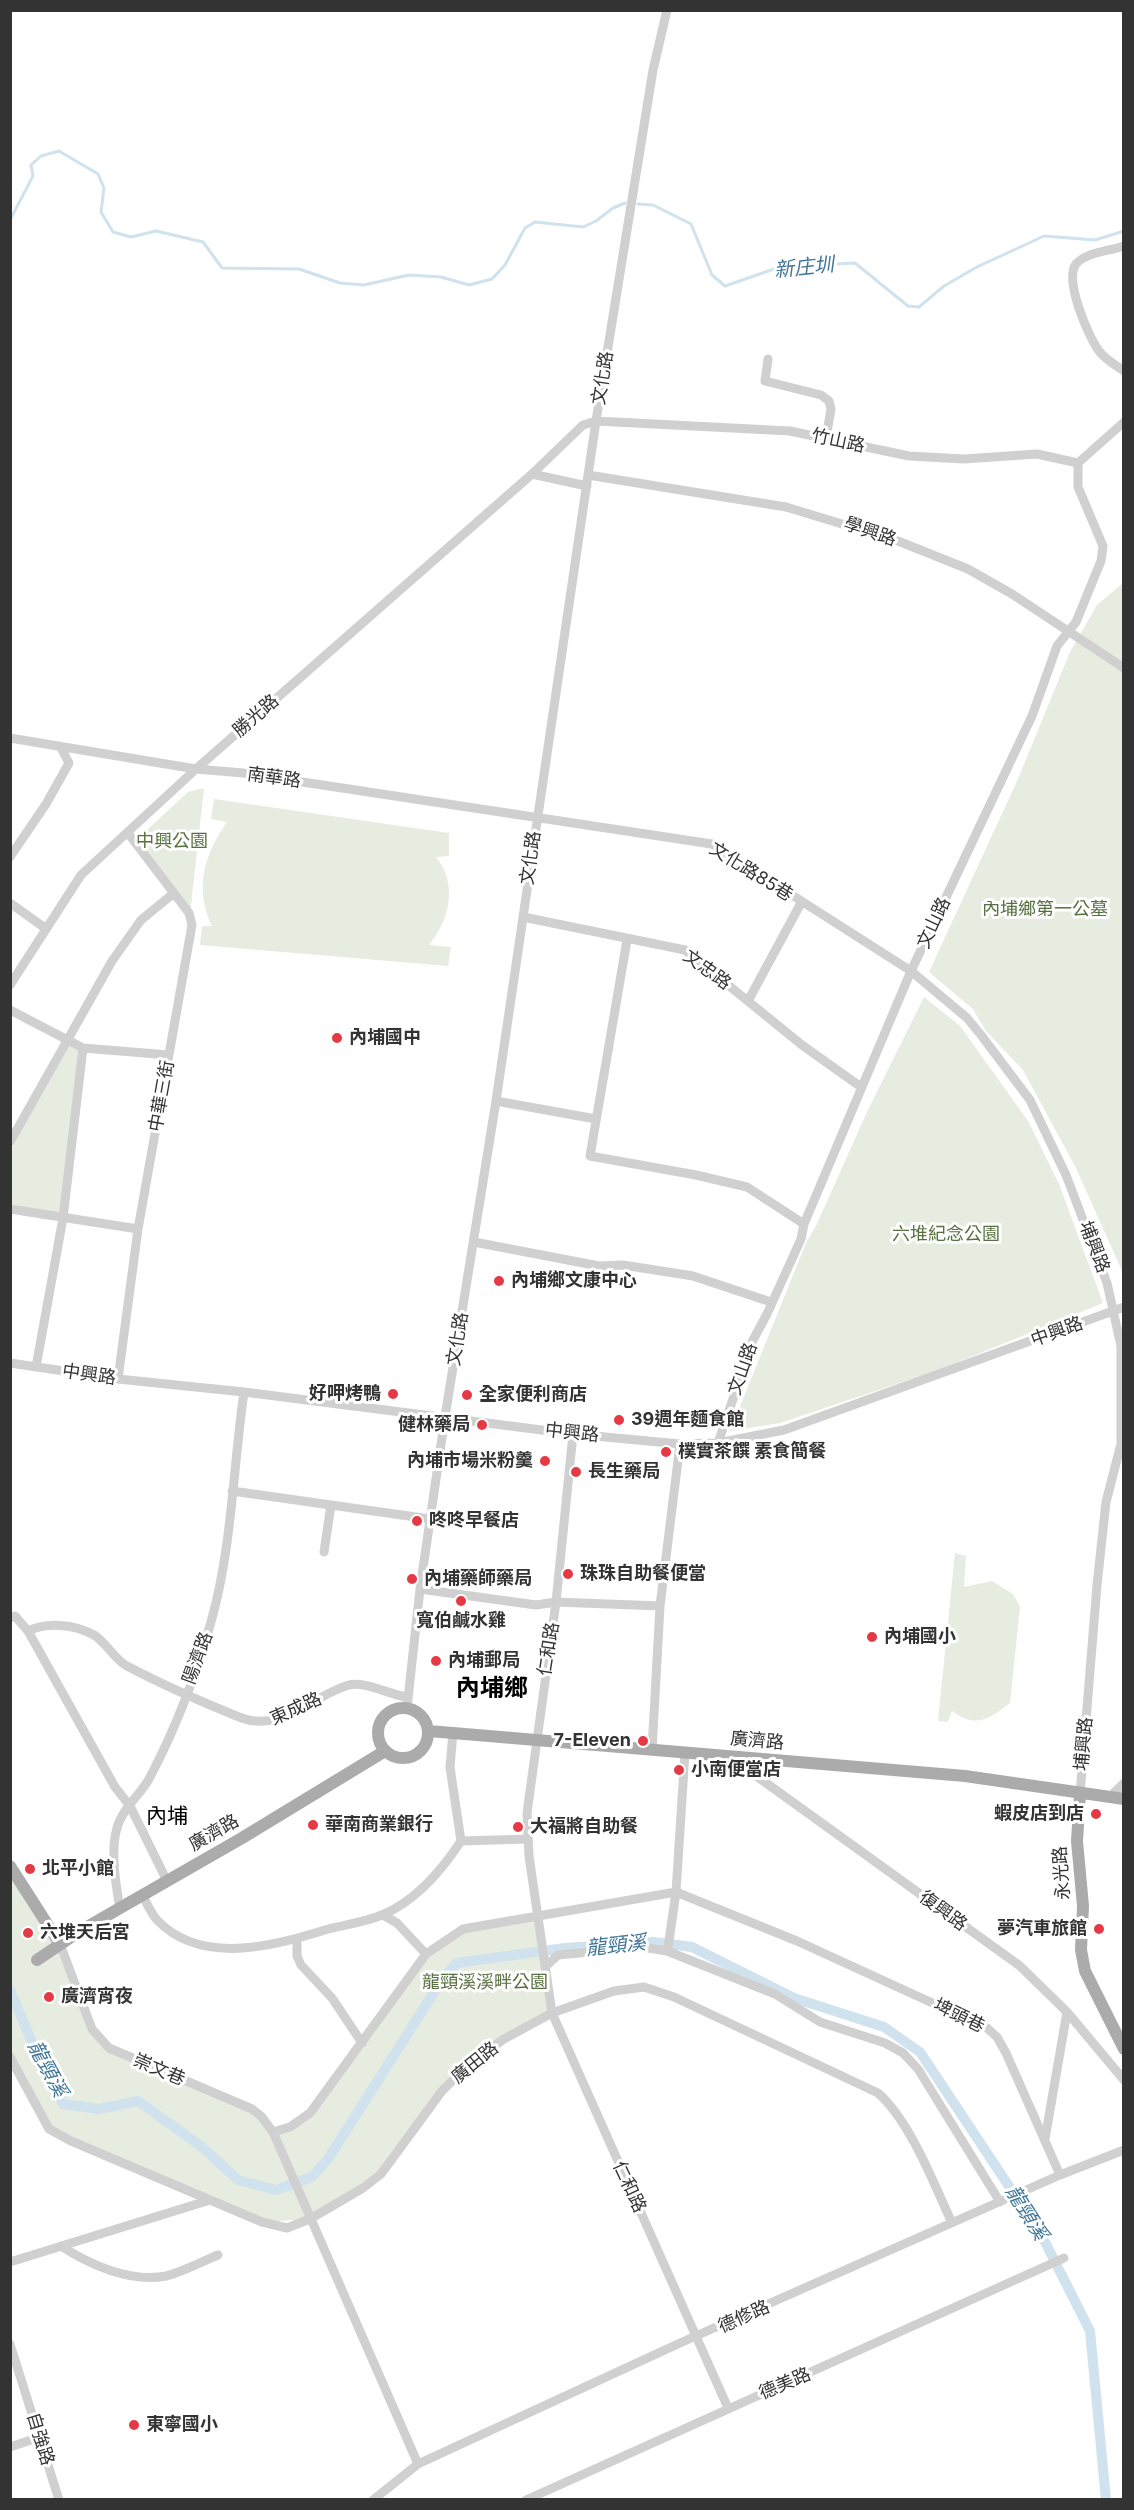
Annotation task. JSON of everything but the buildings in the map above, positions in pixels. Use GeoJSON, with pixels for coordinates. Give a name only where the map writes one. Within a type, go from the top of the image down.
{"type":"FeatureCollection","features":[{"type":"Feature","properties":{"kind":"main road"},"geometry":{"type":"LineString","coordinates":[[407,1703],[422,1716],[429,1731],[424,1748],[410,1758],[392,1757],[385,1751],[378,1737],[381,1722],[392,1711],[407,1703]]}},
{"type":"Feature","properties":{"kind":"main road","name":"廣濟路"},"geometry":{"type":"LineString","coordinates":[[429,1731],[536,1738],[965,1776],[1117,1798]]}},
{"type":"Feature","properties":{"kind":"main road","name":"廣濟路"},"geometry":{"type":"LineString","coordinates":[[37,1960],[60,1944],[385,1751]]}},
{"type":"Feature","properties":{"kind":"main road","name":"永光路"},"geometry":{"type":"LineString","coordinates":[[1080,1794],[1077,1841],[1083,1906],[1081,1950],[1085,1971],[1124,2049]]}},
{"type":"Feature","properties":{"kind":"main road"},"geometry":{"type":"LineString","coordinates":[[10,1866],[60,1944]]}},
{"type":"Feature","properties":{"kind":"street","name":"文化路"},"geometry":{"type":"LineString","coordinates":[[407,1703],[430,1519],[496,1101],[596,421],[652,70],[667,10]]}},
{"type":"Feature","properties":{"kind":"street"},"geometry":{"type":"LineString","coordinates":[[1124,246],[1088,256],[1076,265],[1072,279],[1090,336],[1100,352],[1124,371]]}},
{"type":"Feature","properties":{"kind":"street"},"geometry":{"type":"LineString","coordinates":[[768,359],[765,381],[821,395],[830,401],[831,409],[826,438]]}},
{"type":"Feature","properties":{"kind":"street","name":"竹山路"},"geometry":{"type":"LineString","coordinates":[[596,421],[790,431],[909,456],[964,459],[1037,454],[1078,463]]}},
{"type":"Feature","properties":{"kind":"street","name":"勝光路"},"geometry":{"type":"LineString","coordinates":[[10,985],[81,875],[196,769],[532,474],[583,424],[596,421]]}},
{"type":"Feature","properties":{"kind":"street"},"geometry":{"type":"LineString","coordinates":[[1078,463],[1124,422]]}},
{"type":"Feature","properties":{"kind":"street","name":"文山路"},"geometry":{"type":"LineString","coordinates":[[718,1443],[753,1340],[768,1314],[771,1302],[801,1239],[804,1224],[911,971],[1032,716],[1057,646],[1076,622],[1090,591],[1101,561],[1103,546],[1078,487],[1078,463]]}},
{"type":"Feature","properties":{"kind":"street"},"geometry":{"type":"LineString","coordinates":[[532,474],[587,486]]}},
{"type":"Feature","properties":{"kind":"street","name":"學興路"},"geometry":{"type":"LineString","coordinates":[[588,475],[735,497],[837,521],[968,569],[1124,668]]}},
{"type":"Feature","properties":{"kind":"street","name":"南華路"},"geometry":{"type":"LineString","coordinates":[[10,738],[196,769],[243,773],[537,818]]}},
{"type":"Feature","properties":{"kind":"street"},"geometry":{"type":"LineString","coordinates":[[10,857],[46,804],[69,763],[60,746]]}},
{"type":"Feature","properties":{"kind":"street","name":"文化路85巷"},"geometry":{"type":"LineString","coordinates":[[537,818],[712,844],[801,903],[911,971]]}},
{"type":"Feature","properties":{"kind":"street","name":"中華三街"},"geometry":{"type":"LineString","coordinates":[[118,1379],[138,1229],[192,925],[189,913],[128,833]]}},
{"type":"Feature","properties":{"kind":"street"},"geometry":{"type":"LineString","coordinates":[[10,1143],[112,961],[135,928],[174,893]]}},
{"type":"Feature","properties":{"kind":"street"},"geometry":{"type":"LineString","coordinates":[[10,903],[45,928]]}},
{"type":"Feature","properties":{"kind":"street"},"geometry":{"type":"LineString","coordinates":[[748,1001],[801,903]]}},
{"type":"Feature","properties":{"kind":"street","name":"文忠路"},"geometry":{"type":"LineString","coordinates":[[523,917],[685,950],[802,1045],[861,1087]]}},
{"type":"Feature","properties":{"kind":"street"},"geometry":{"type":"LineString","coordinates":[[627,940],[590,1156],[696,1174],[747,1187],[804,1224]]}},
{"type":"Feature","properties":{"kind":"street","name":"埔興路"},"geometry":{"type":"LineString","coordinates":[[911,971],[967,1018],[1030,1100],[1066,1175],[1119,1309],[1122,1361],[1121,1444],[1106,1502],[1096,1585],[1080,1794]]}},
{"type":"Feature","properties":{"kind":"street"},"geometry":{"type":"LineString","coordinates":[[10,1010],[67,1042],[83,1048],[169,1055]]}},
{"type":"Feature","properties":{"kind":"street"},"geometry":{"type":"LineString","coordinates":[[36,1367],[63,1218],[83,1048]]}},
{"type":"Feature","properties":{"kind":"street"},"geometry":{"type":"LineString","coordinates":[[496,1101],[596,1119]]}},
{"type":"Feature","properties":{"kind":"street"},"geometry":{"type":"LineString","coordinates":[[10,1209],[138,1229]]}},
{"type":"Feature","properties":{"kind":"street"},"geometry":{"type":"LineString","coordinates":[[474,1242],[599,1266],[623,1265],[693,1276],[771,1302]]}},
{"type":"Feature","properties":{"kind":"street","name":"中興路"},"geometry":{"type":"LineString","coordinates":[[10,1363],[118,1379],[244,1392],[573,1434],[680,1444],[718,1443],[783,1430],[1119,1309]]}},
{"type":"Feature","properties":{"kind":"street","name":"陽濟路"},"geometry":{"type":"LineString","coordinates":[[120,1909],[114,1869],[116,1829],[152,1773],[186,1693],[220,1589],[244,1392]]}},
{"type":"Feature","properties":{"kind":"street","name":"仁和路"},"geometry":{"type":"LineString","coordinates":[[573,1434],[556,1602],[527,1813],[528,1839],[552,2013],[699,2336],[728,2408]]}},
{"type":"Feature","properties":{"kind":"street"},"geometry":{"type":"LineString","coordinates":[[652,1750],[660,1606],[680,1444]]}},
{"type":"Feature","properties":{"kind":"street"},"geometry":{"type":"LineString","coordinates":[[232,1491],[430,1519]]}},
{"type":"Feature","properties":{"kind":"street"},"geometry":{"type":"LineString","coordinates":[[324,1552],[331,1505]]}},
{"type":"Feature","properties":{"kind":"street"},"geometry":{"type":"LineString","coordinates":[[420,1589],[536,1605],[556,1602],[660,1606]]}},
{"type":"Feature","properties":{"kind":"street"},"geometry":{"type":"LineString","coordinates":[[13,1617],[28,1631],[115,1787],[130,1806],[167,1881]]}},
{"type":"Feature","properties":{"kind":"street","name":"東成路"},"geometry":{"type":"LineString","coordinates":[[28,1631],[41,1625],[62,1625],[94,1635],[124,1665],[241,1718],[264,1724],[305,1709],[320,1698],[350,1685],[358,1684],[407,1703]]}},
{"type":"Feature","properties":{"kind":"street"},"geometry":{"type":"LineString","coordinates":[[143,1896],[157,1920],[184,1938],[214,1948],[249,1948],[297,1939],[383,1915],[436,1876],[461,1841],[450,1767],[453,1732]]}},
{"type":"Feature","properties":{"kind":"street"},"geometry":{"type":"LineString","coordinates":[[668,1948],[676,1892],[685,1753]]}},
{"type":"Feature","properties":{"kind":"street","name":"復興路"},"geometry":{"type":"LineString","coordinates":[[752,1758],[755,1776],[1020,1966],[1067,2012],[1124,2080]]}},
{"type":"Feature","properties":{"kind":"street"},"geometry":{"type":"LineString","coordinates":[[1117,1798],[1124,1783]]}},
{"type":"Feature","properties":{"kind":"street"},"geometry":{"type":"LineString","coordinates":[[461,1841],[528,1839]]}},
{"type":"Feature","properties":{"kind":"street"},"geometry":{"type":"LineString","coordinates":[[273,2132],[290,2127],[310,2113],[426,1954],[463,1929],[676,1892]]}},
{"type":"Feature","properties":{"kind":"street","name":"埤頭巷"},"geometry":{"type":"LineString","coordinates":[[676,1892],[781,1934],[987,2028],[998,2037],[1060,2175]]}},
{"type":"Feature","properties":{"kind":"street"},"geometry":{"type":"LineString","coordinates":[[383,1915],[397,1923],[426,1954]]}},
{"type":"Feature","properties":{"kind":"street"},"geometry":{"type":"LineString","coordinates":[[297,1939],[297,1956],[301,1965],[332,1998],[362,2043]]}},
{"type":"Feature","properties":{"kind":"street","name":"崇文巷"},"geometry":{"type":"LineString","coordinates":[[60,1944],[92,2029],[110,2048],[252,2109],[261,2116],[273,2132],[418,2464]]}},
{"type":"Feature","properties":{"kind":"street"},"geometry":{"type":"LineString","coordinates":[[545,1965],[558,1955],[642,1947],[667,1952],[775,1994],[820,2022],[885,2043],[903,2053],[918,2069],[1002,2201]]}},
{"type":"Feature","properties":{"kind":"street","name":"廣田路"},"geometry":{"type":"LineString","coordinates":[[10,2057],[49,2129],[71,2141],[262,2222],[287,2228],[310,2219],[363,2188],[381,2174],[442,2091],[470,2063],[504,2039],[552,2013],[614,1991],[644,1987],[674,1997],[870,2088],[893,2106],[952,2223]]}},
{"type":"Feature","properties":{"kind":"street"},"geometry":{"type":"LineString","coordinates":[[1045,2139],[1067,2012]]}},
{"type":"Feature","properties":{"kind":"street","name":"德修路"},"geometry":{"type":"LineString","coordinates":[[373,2499],[418,2464],[952,2223],[1060,2175],[1124,2150]]}},
{"type":"Feature","properties":{"kind":"street"},"geometry":{"type":"LineString","coordinates":[[10,2262],[210,2200]]}},
{"type":"Feature","properties":{"kind":"street"},"geometry":{"type":"LineString","coordinates":[[61,2246],[129,2276],[148,2278],[168,2276],[218,2256]]}},
{"type":"Feature","properties":{"kind":"street","name":"德美路"},"geometry":{"type":"LineString","coordinates":[[526,2499],[728,2408],[827,2367],[1064,2258]]}},
{"type":"Feature","properties":{"kind":"street","name":"自強路"},"geometry":{"type":"LineString","coordinates":[[10,2344],[59,2499]]}},
{"type":"Feature","properties":{"kind":"street"},"geometry":{"type":"LineString","coordinates":[[10,2447],[40,2437]]}},
{"type":"Feature","properties":{"kind":"green space","name":"內埔鄉第一公墓"},"geometry":{"type":"Polygon","coordinates":[[[1123,583],[1123,1273],[1076,1168],[1023,1070],[986,1031],[973,1009],[929,972],[1018,779],[1070,652],[1097,605],[1123,583]]]}},
{"type":"Feature","properties":{"kind":"green space","name":"中興公園"},"geometry":{"type":"Polygon","coordinates":[[[204,788],[190,914],[137,839],[188,792],[204,788]]]}},
{"type":"Feature","properties":{"kind":"green space"},"geometry":{"type":"Polygon","coordinates":[[[214,799],[449,833],[449,856],[436,857],[447,878],[449,901],[442,924],[429,945],[451,947],[448,966],[200,945],[202,926],[212,926],[204,898],[204,872],[212,847],[227,822],[211,819],[214,799]]]}},
{"type":"Feature","properties":{"kind":"green space","name":"六堆紀念公園"},"geometry":{"type":"Polygon","coordinates":[[[924,997],[960,1026],[1028,1121],[1059,1184],[1103,1303],[941,1369],[780,1423],[730,1431],[806,1243],[924,997]]]}},
{"type":"Feature","properties":{"kind":"green space"},"geometry":{"type":"Polygon","coordinates":[[[69,1046],[80,1051],[60,1213],[11,1205],[10,1151],[69,1046]]]}},
{"type":"Feature","properties":{"kind":"green space"},"geometry":{"type":"Polygon","coordinates":[[[955,1553],[966,1556],[964,1587],[992,1581],[1013,1594],[1020,1607],[1010,1703],[995,1714],[975,1721],[968,1720],[952,1711],[948,1722],[938,1721],[955,1553]]]}},
{"type":"Feature","properties":{"kind":"green space","name":"龍頸溪溪畔公園"},"geometry":{"type":"Polygon","coordinates":[[[10,1865],[62,1941],[92,2029],[109,2048],[252,2109],[273,2132],[310,2113],[426,1954],[463,1929],[538,1916],[552,2013],[504,2039],[442,2091],[381,2174],[310,2219],[262,2222],[49,2129],[11,2057],[10,1865]]]}},
{"type":"Feature","properties":{"kind":"waterway"},"geometry":{"type":"LineString","coordinates":[[10,220],[33,176],[31,165],[41,156],[59,151],[98,174],[104,188],[101,212],[113,232],[131,237],[156,231],[203,242],[222,268],[299,269],[340,283],[364,285],[409,275],[441,277],[469,285],[492,279],[505,265],[525,228],[535,222],[583,227],[625,203]]}},
{"type":"Feature","properties":{"kind":"waterway","name":"新庄圳"},"geometry":{"type":"LineString","coordinates":[[638,204],[653,205],[691,224],[712,275],[725,286],[780,267],[855,263],[908,306],[919,307],[944,286],[977,267],[1044,236],[1095,240],[1124,231]]}},
{"type":"Feature","properties":{"kind":"waterway","name":"龍頸溪"},"geometry":{"type":"LineString","coordinates":[[10,1990],[42,2066],[63,2104],[99,2109],[138,2101],[202,2147],[238,2180],[276,2190],[312,2177],[328,2159],[443,1978],[457,1963],[565,1948],[654,1942],[692,1947],[794,1998],[884,2027],[920,2052],[1042,2236],[1090,2331],[1106,2500]]}},
{"type":"Feature","properties":{"kind":"place","name":"內埔國中"},"geometry":{"type":"Point","coordinates":[337,1038]}},
{"type":"Feature","properties":{"kind":"place","name":"內埔鄉文康中心"},"geometry":{"type":"Point","coordinates":[499,1281]}},
{"type":"Feature","properties":{"kind":"place","name":"好呷烤鴨"},"geometry":{"type":"Point","coordinates":[393,1394]}},
{"type":"Feature","properties":{"kind":"place","name":"全家便利商店"},"geometry":{"type":"Point","coordinates":[467,1395]}},
{"type":"Feature","properties":{"kind":"place","name":"39週年麵食館"},"geometry":{"type":"Point","coordinates":[619,1420]}},
{"type":"Feature","properties":{"kind":"place","name":"健林藥局"},"geometry":{"type":"Point","coordinates":[482,1425]}},
{"type":"Feature","properties":{"kind":"place","name":"樸實茶饌 素食簡餐"},"geometry":{"type":"Point","coordinates":[666,1452]}},
{"type":"Feature","properties":{"kind":"place","name":"內埔市場米粉羹"},"geometry":{"type":"Point","coordinates":[545,1461]}},
{"type":"Feature","properties":{"kind":"place","name":"長生藥局"},"geometry":{"type":"Point","coordinates":[576,1472]}},
{"type":"Feature","properties":{"kind":"place","name":"咚咚早餐店"},"geometry":{"type":"Point","coordinates":[417,1521]}},
{"type":"Feature","properties":{"kind":"place","name":"珠珠自助餐便當"},"geometry":{"type":"Point","coordinates":[568,1574]}},
{"type":"Feature","properties":{"kind":"place","name":"內埔藥師藥局"},"geometry":{"type":"Point","coordinates":[412,1579]}},
{"type":"Feature","properties":{"kind":"place","name":"寬伯鹹水雞"},"geometry":{"type":"Point","coordinates":[461,1601]}},
{"type":"Feature","properties":{"kind":"place","name":"內埔國小"},"geometry":{"type":"Point","coordinates":[872,1637]}},
{"type":"Feature","properties":{"kind":"place","name":"內埔郵局"},"geometry":{"type":"Point","coordinates":[436,1661]}},
{"type":"Feature","properties":{"kind":"place","name":"7-Eleven"},"geometry":{"type":"Point","coordinates":[643,1741]}},
{"type":"Feature","properties":{"kind":"place","name":"小南便當店"},"geometry":{"type":"Point","coordinates":[679,1770]}},
{"type":"Feature","properties":{"kind":"place","name":"蝦皮店到店"},"geometry":{"type":"Point","coordinates":[1096,1814]}},
{"type":"Feature","properties":{"kind":"place","name":"華南商業銀行"},"geometry":{"type":"Point","coordinates":[313,1825]}},
{"type":"Feature","properties":{"kind":"place","name":"大福將自助餐"},"geometry":{"type":"Point","coordinates":[518,1827]}},
{"type":"Feature","properties":{"kind":"place","name":"北平小館"},"geometry":{"type":"Point","coordinates":[30,1869]}},
{"type":"Feature","properties":{"kind":"place","name":"夢汽車旅館"},"geometry":{"type":"Point","coordinates":[1099,1929]}},
{"type":"Feature","properties":{"kind":"place","name":"六堆天后宮"},"geometry":{"type":"Point","coordinates":[28,1933]}},
{"type":"Feature","properties":{"kind":"place","name":"廣濟宵夜"},"geometry":{"type":"Point","coordinates":[49,1997]}},
{"type":"Feature","properties":{"kind":"place","name":"東寧國小"},"geometry":{"type":"Point","coordinates":[134,2425]}},
{"type":"Feature","properties":{"kind":"district","name":"內埔鄉"},"geometry":{"type":"Point","coordinates":[492,1689]}},
{"type":"Feature","properties":{"kind":"district","name":"內埔"},"geometry":{"type":"Point","coordinates":[167,1817]}}]}
